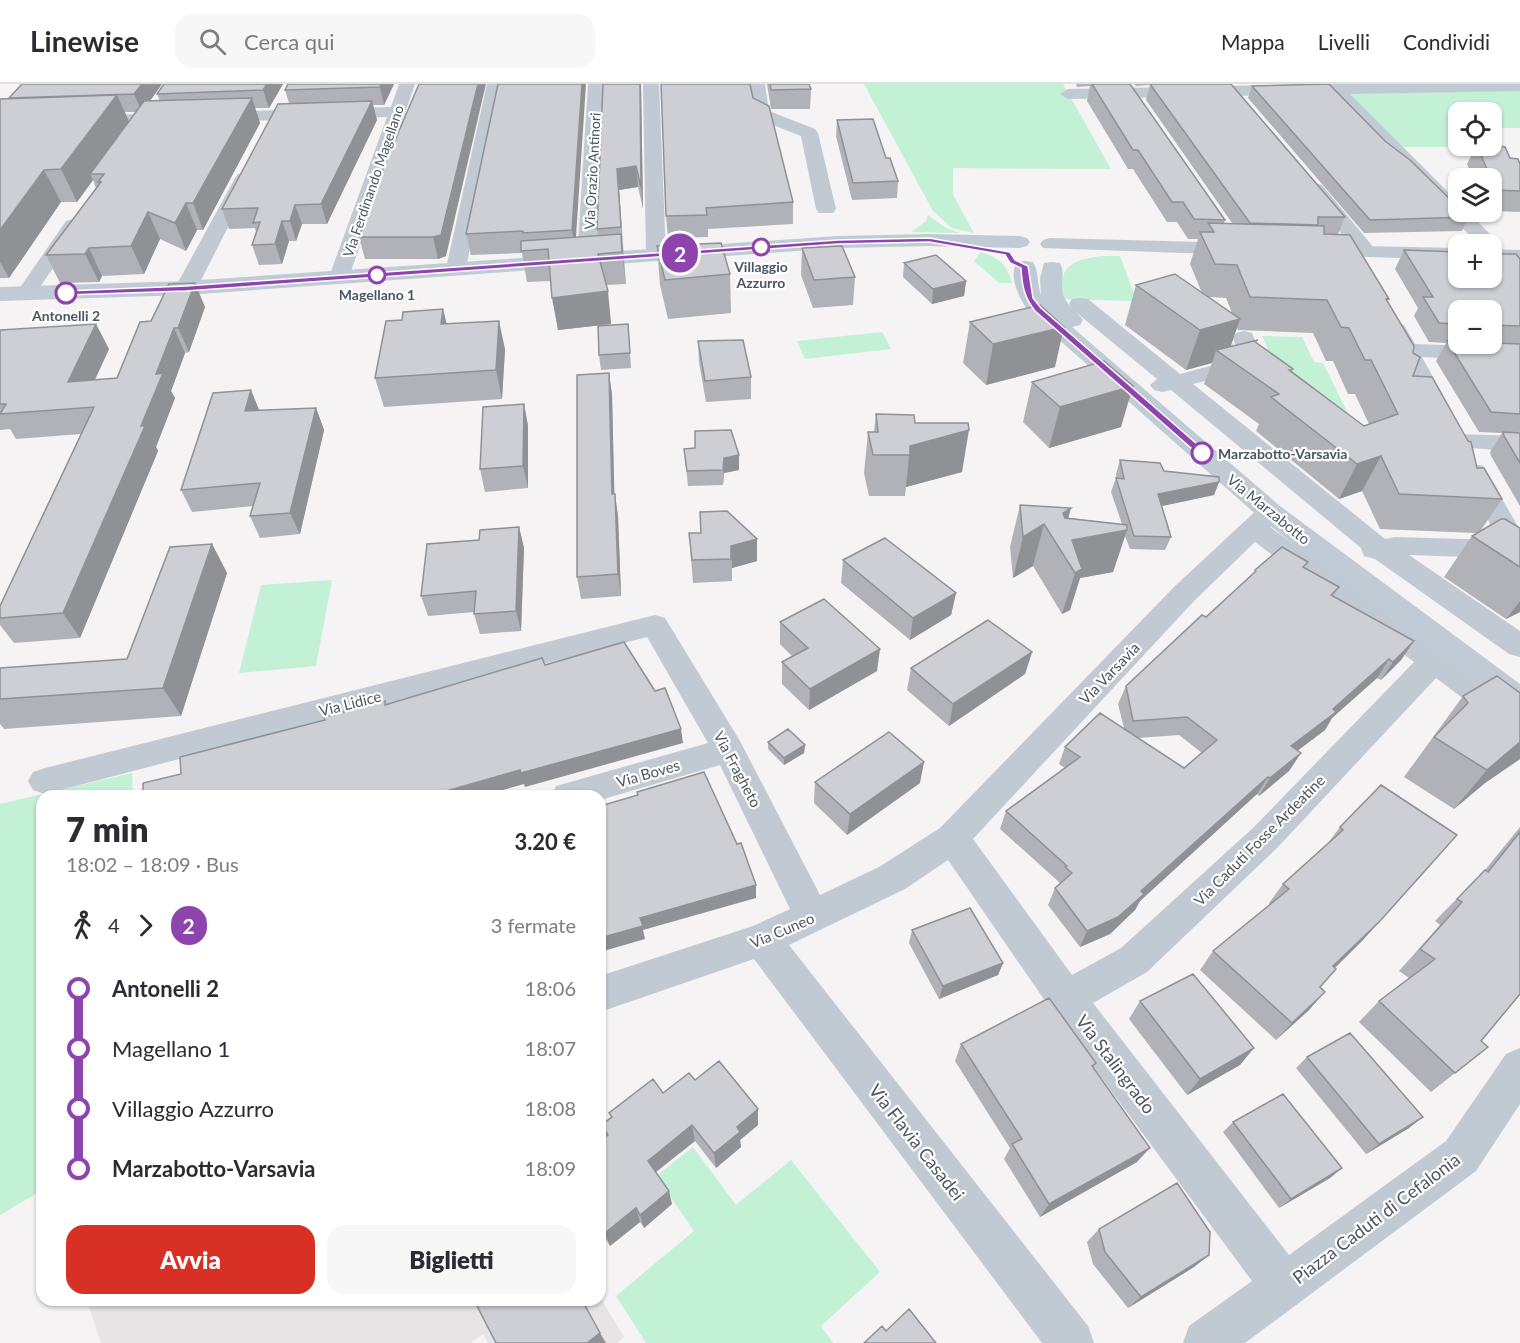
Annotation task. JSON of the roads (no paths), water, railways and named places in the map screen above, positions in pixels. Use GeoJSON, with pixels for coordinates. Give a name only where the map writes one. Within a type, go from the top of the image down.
{"type":"FeatureCollection","features":[{"type":"Feature","properties":{"kind":"main road"},"geometry":{"type":"LineString","coordinates":[[0,294],[186,288],[838,242],[929,240],[1037,256]]}},
{"type":"Feature","properties":{"kind":"main road","name":"Via Marzabotto"},"geometry":{"type":"LineString","coordinates":[[1037,256],[1049,284],[1051,297],[1059,309],[1164,384],[1298,511],[1366,551],[1520,675]]}},
{"type":"Feature","properties":{"kind":"main road","name":"Via Marzabotto"},"geometry":{"type":"LineString","coordinates":[[1037,256],[1026,284],[1029,298],[1038,309],[1262,520],[1520,701]]}},
{"type":"Feature","properties":{"kind":"street","name":"Via Ferdinando Magellano"},"geometry":{"type":"LineString","coordinates":[[339,277],[407,84]]}},
{"type":"Feature","properties":{"kind":"street"},"geometry":{"type":"LineString","coordinates":[[456,268],[495,84]]}},
{"type":"Feature","properties":{"kind":"street","name":"Via Orazio Antinori"},"geometry":{"type":"LineString","coordinates":[[587,259],[596,84]]}},
{"type":"Feature","properties":{"kind":"street"},"geometry":{"type":"LineString","coordinates":[[651,84],[656,254]]}},
{"type":"Feature","properties":{"kind":"street"},"geometry":{"type":"LineString","coordinates":[[757,84],[761,114],[808,133],[826,209]]}},
{"type":"Feature","properties":{"kind":"street"},"geometry":{"type":"LineString","coordinates":[[1068,94],[1127,88],[1230,91],[1334,87],[1520,86]]}},
{"type":"Feature","properties":{"kind":"street"},"geometry":{"type":"LineString","coordinates":[[1334,87],[1480,234]]}},
{"type":"Feature","properties":{"kind":"street"},"geometry":{"type":"LineString","coordinates":[[1127,88],[1143,111]]}},
{"type":"Feature","properties":{"kind":"street"},"geometry":{"type":"LineString","coordinates":[[1230,91],[1244,107]]}},
{"type":"Feature","properties":{"kind":"street"},"geometry":{"type":"LineString","coordinates":[[266,136],[287,94]]}},
{"type":"Feature","properties":{"kind":"street"},"geometry":{"type":"LineString","coordinates":[[132,139],[159,102]]}},
{"type":"Feature","properties":{"kind":"street"},"geometry":{"type":"LineString","coordinates":[[0,118],[14,103]]}},
{"type":"Feature","properties":{"kind":"street"},"geometry":{"type":"LineString","coordinates":[[0,123],[397,112]]}},
{"type":"Feature","properties":{"kind":"street"},"geometry":{"type":"LineString","coordinates":[[186,288],[255,157]]}},
{"type":"Feature","properties":{"kind":"street"},"geometry":{"type":"LineString","coordinates":[[1300,172],[1360,252],[1367,277]]}},
{"type":"Feature","properties":{"kind":"street"},"geometry":{"type":"LineString","coordinates":[[26,293],[85,208]]}},
{"type":"Feature","properties":{"kind":"street"},"geometry":{"type":"LineString","coordinates":[[1037,256],[1140,247],[1240,244]]}},
{"type":"Feature","properties":{"kind":"street"},"geometry":{"type":"LineString","coordinates":[[1299,251],[1448,254]]}},
{"type":"Feature","properties":{"kind":"street","name":"Via Marzabotto"},"geometry":{"type":"LineString","coordinates":[[1080,304],[1164,384]]}},
{"type":"Feature","properties":{"kind":"street"},"geometry":{"type":"LineString","coordinates":[[1384,308],[1456,441],[1519,550]]}},
{"type":"Feature","properties":{"kind":"street"},"geometry":{"type":"LineString","coordinates":[[1164,384],[1253,362],[1244,338]]}},
{"type":"Feature","properties":{"kind":"street"},"geometry":{"type":"LineString","coordinates":[[1407,350],[1520,354]]}},
{"type":"Feature","properties":{"kind":"street"},"geometry":{"type":"LineString","coordinates":[[1456,441],[1520,444]]}},
{"type":"Feature","properties":{"kind":"street","name":"Via Marzabotto"},"geometry":{"type":"LineString","coordinates":[[1262,520],[1433,661],[1520,724]]}},
{"type":"Feature","properties":{"kind":"street","name":"Via Varsavia"},"geometry":{"type":"LineString","coordinates":[[952,838],[1184,594],[1262,520]]}},
{"type":"Feature","properties":{"kind":"street"},"geometry":{"type":"LineString","coordinates":[[1366,551],[1395,546],[1519,550]]}},
{"type":"Feature","properties":{"kind":"street","name":"Via Marzabotto"},"geometry":{"type":"LineString","coordinates":[[1366,551],[1520,646]]}},
{"type":"Feature","properties":{"kind":"street","name":"Via Fragheto"},"geometry":{"type":"LineString","coordinates":[[655,625],[729,750],[813,917]]}},
{"type":"Feature","properties":{"kind":"street","name":"Via Lidice"},"geometry":{"type":"LineString","coordinates":[[45,781],[655,625]]}},
{"type":"Feature","properties":{"kind":"street","name":"Via Caduti Fosse Ardeatine"},"geometry":{"type":"LineString","coordinates":[[1066,998],[1134,960],[1266,837],[1433,661]]}},
{"type":"Feature","properties":{"kind":"street","name":"Via Boves"},"geometry":{"type":"LineString","coordinates":[[589,790],[729,750]]}},
{"type":"Feature","properties":{"kind":"street","name":"Via Cuneo"},"geometry":{"type":"LineString","coordinates":[[606,992],[762,940],[892,878],[952,838]]}},
{"type":"Feature","properties":{"kind":"street","name":"Via Stalingrado"},"geometry":{"type":"LineString","coordinates":[[952,838],[1066,998],[1285,1287]]}},
{"type":"Feature","properties":{"kind":"street","name":"Via Flavia Casadei"},"geometry":{"type":"LineString","coordinates":[[762,940],[1071,1343]]}},
{"type":"Feature","properties":{"kind":"street","name":"Piazza Caduti di Cefalonia"},"geometry":{"type":"LineString","coordinates":[[1206,1343],[1461,1156],[1520,1068]]}},
{"type":"Feature","properties":{"kind":"place","name":"Villaggio Azzurro"},"geometry":{"type":"Point","coordinates":[761,247]}},
{"type":"Feature","properties":{"kind":"place","name":"Magellano 1"},"geometry":{"type":"Point","coordinates":[377,275]}},
{"type":"Feature","properties":{"kind":"place","name":"Antonelli 2"},"geometry":{"type":"Point","coordinates":[66,293]}},
{"type":"Feature","properties":{"kind":"place","name":"Marzabotto-Varsavia"},"geometry":{"type":"Point","coordinates":[1202,453]}}]}
